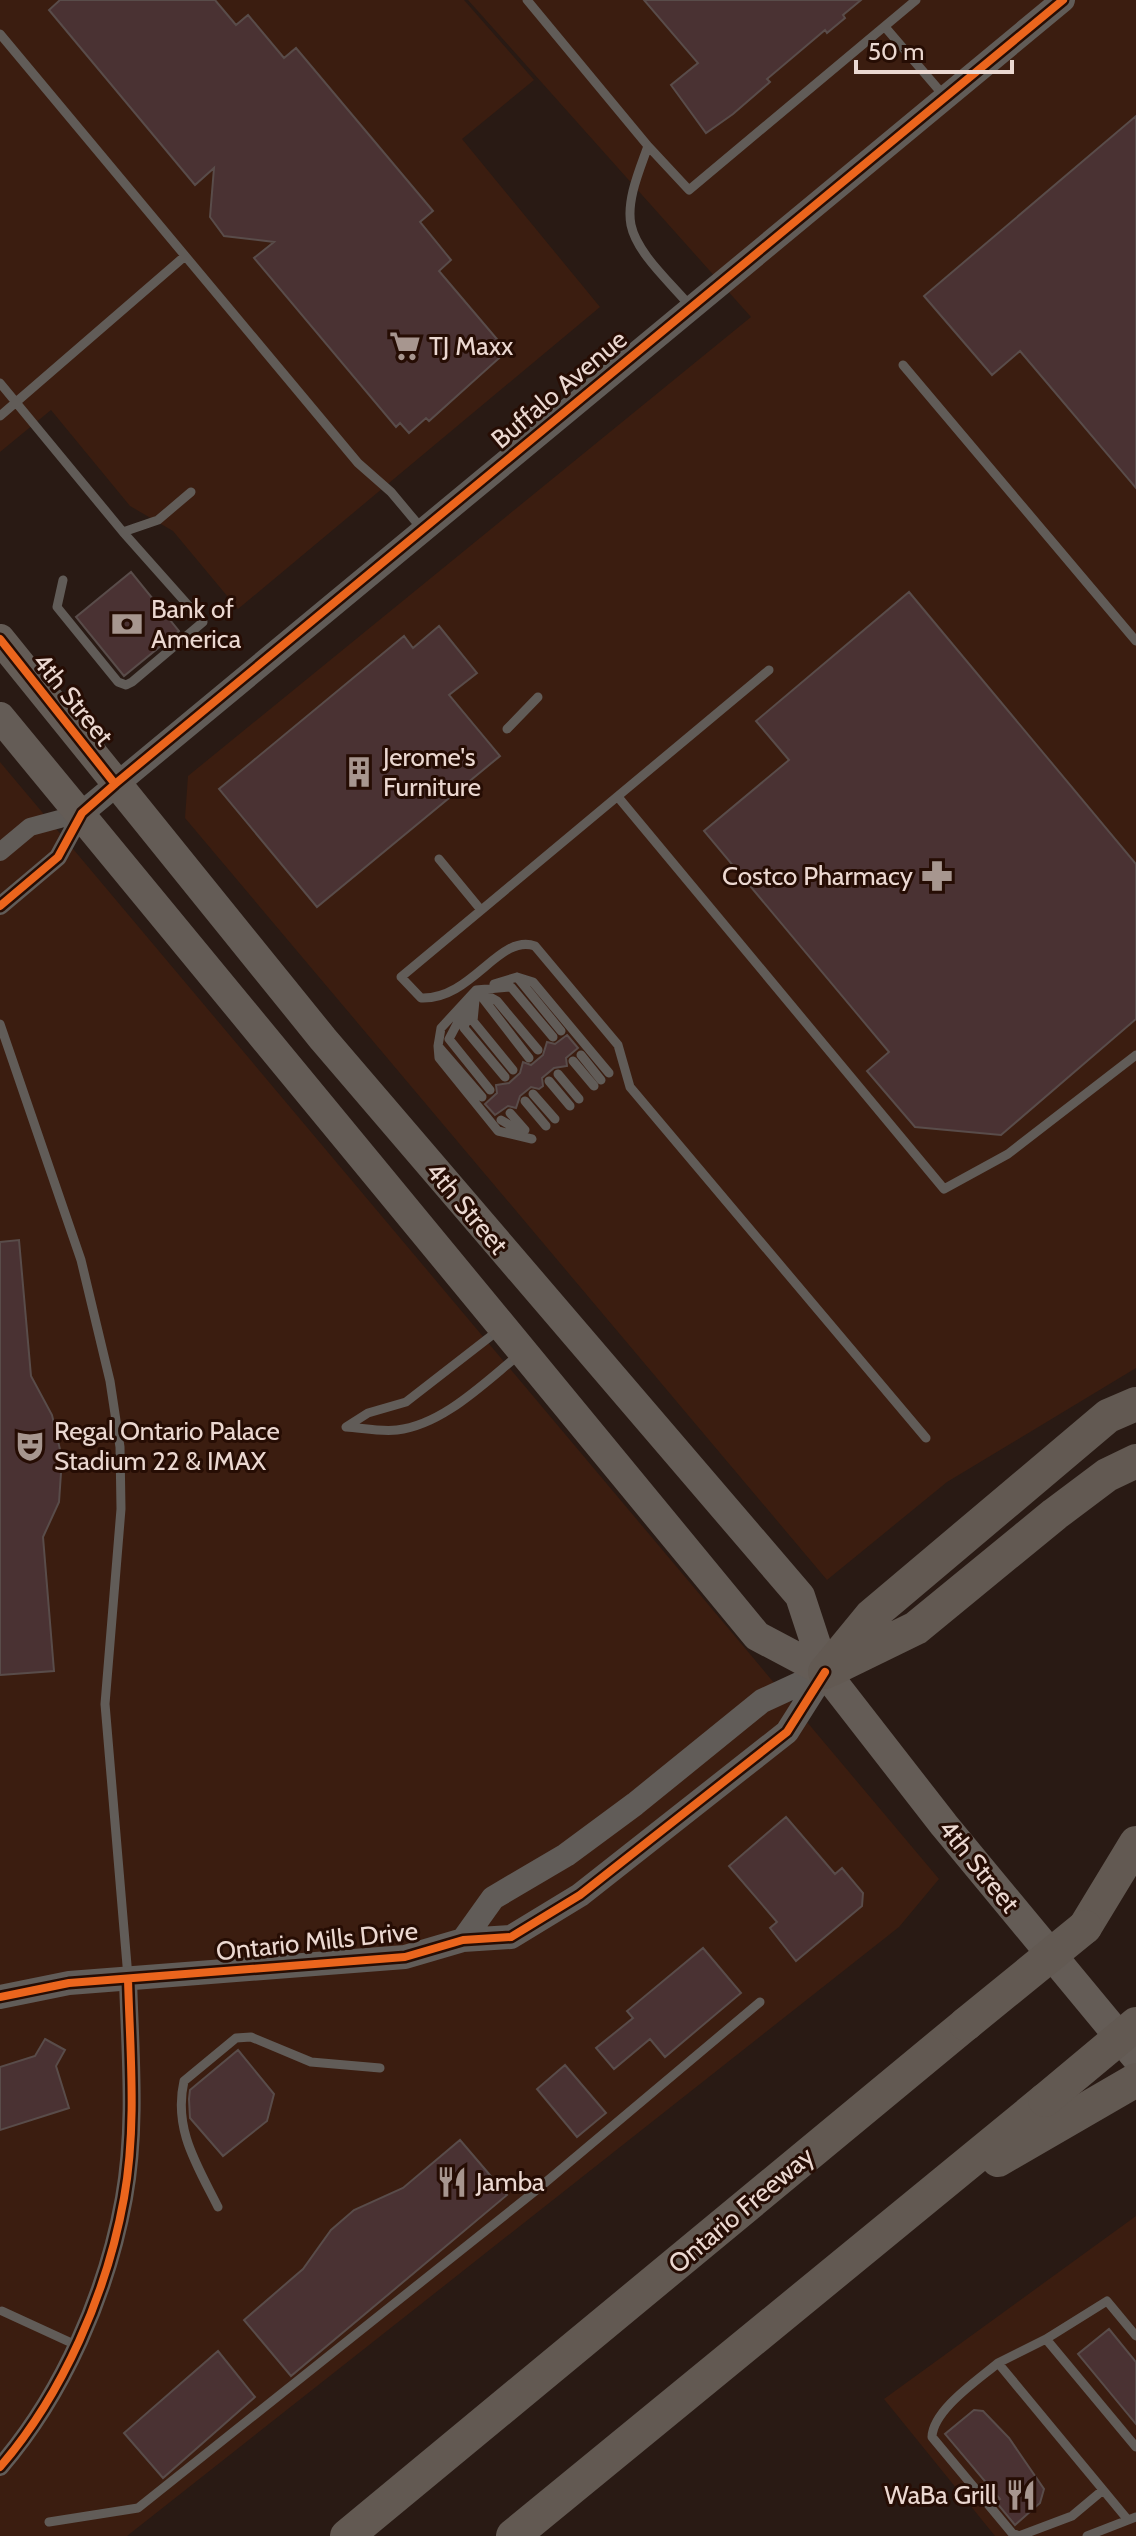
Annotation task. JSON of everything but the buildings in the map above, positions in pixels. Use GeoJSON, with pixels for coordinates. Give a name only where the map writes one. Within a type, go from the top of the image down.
{"type":"FeatureCollection","features":[{"type":"Feature","properties":{"kind":"highway"},"geometry":{"type":"LineString","coordinates":[[825,1672],[871,1616],[1108,1416],[1136,1404]]}},
{"type":"Feature","properties":{"kind":"highway"},"geometry":{"type":"LineString","coordinates":[[825,1672],[916,1628],[1055,1514],[1107,1475],[1136,1461]]}},
{"type":"Feature","properties":{"kind":"highway","name":"Ontario Freeway"},"geometry":{"type":"LineString","coordinates":[[347,2536],[1085,1927],[1127,1884],[1136,1843]]}},
{"type":"Feature","properties":{"kind":"highway"},"geometry":{"type":"LineString","coordinates":[[513,2536],[1136,2024]]}},
{"type":"Feature","properties":{"kind":"highway"},"geometry":{"type":"LineString","coordinates":[[911,2210],[1136,2080]]}},
{"type":"Feature","properties":{"kind":"main road","name":"4th Street"},"geometry":{"type":"LineString","coordinates":[[0,639],[323,1039],[800,1596],[825,1672],[944,1825],[1136,2057]]}},
{"type":"Feature","properties":{"kind":"main road","name":"4th Street"},"geometry":{"type":"LineString","coordinates":[[0,717],[82,813],[231,1002],[757,1636],[825,1672]]}},
{"type":"Feature","properties":{"kind":"street","name":"Buffalo Avenue"},"geometry":{"type":"LineString","coordinates":[[82,813],[690,306],[1063,0]]}},
{"type":"Feature","properties":{"kind":"street"},"geometry":{"type":"LineString","coordinates":[[0,852],[30,827],[82,813]]}},
{"type":"Feature","properties":{"kind":"street"},"geometry":{"type":"LineString","coordinates":[[0,906],[58,857],[82,813]]}},
{"type":"Feature","properties":{"kind":"street"},"geometry":{"type":"LineString","coordinates":[[463,1940],[493,1898],[566,1855],[635,1804],[762,1701],[825,1672]]}},
{"type":"Feature","properties":{"kind":"street","name":"Ontario Mills Drive"},"geometry":{"type":"LineString","coordinates":[[0,1997],[69,1983],[405,1957],[463,1940],[511,1937],[580,1895],[787,1732],[825,1672]]}},
{"type":"Feature","properties":{"kind":"street"},"geometry":{"type":"LineString","coordinates":[[0,2467],[35,2419],[76,2345],[104,2277],[125,2198],[132,2113],[128,1979]]}},
{"type":"Feature","properties":{"kind":"lane"},"geometry":{"type":"LineString","coordinates":[[527,0],[648,146],[689,190],[916,0]]}},
{"type":"Feature","properties":{"kind":"lane"},"geometry":{"type":"LineString","coordinates":[[885,27],[945,97]]}},
{"type":"Feature","properties":{"kind":"lane"},"geometry":{"type":"LineString","coordinates":[[0,34],[358,463],[391,492],[422,529]]}},
{"type":"Feature","properties":{"kind":"lane"},"geometry":{"type":"LineString","coordinates":[[648,146],[633,189],[631,225],[644,250],[690,306]]}},
{"type":"Feature","properties":{"kind":"lane"},"geometry":{"type":"LineString","coordinates":[[0,416],[185,256]]}},
{"type":"Feature","properties":{"kind":"lane"},"geometry":{"type":"LineString","coordinates":[[903,365],[1136,641]]}},
{"type":"Feature","properties":{"kind":"lane"},"geometry":{"type":"LineString","coordinates":[[0,383],[123,532],[203,622],[126,685],[118,682],[61,614],[56,597],[63,580]]}},
{"type":"Feature","properties":{"kind":"lane"},"geometry":{"type":"LineString","coordinates":[[123,532],[158,520],[191,492]]}},
{"type":"Feature","properties":{"kind":"lane"},"geometry":{"type":"LineString","coordinates":[[769,670],[401,977],[421,998],[449,996],[511,946],[525,942],[535,946],[618,1045],[630,1087],[926,1438]]}},
{"type":"Feature","properties":{"kind":"lane"},"geometry":{"type":"LineString","coordinates":[[507,729],[538,697]]}},
{"type":"Feature","properties":{"kind":"lane"},"geometry":{"type":"LineString","coordinates":[[618,797],[944,1189],[1008,1154],[1100,1087],[1136,1055]]}},
{"type":"Feature","properties":{"kind":"lane"},"geometry":{"type":"LineString","coordinates":[[439,859],[481,910]]}},
{"type":"Feature","properties":{"kind":"lane"},"geometry":{"type":"LineString","coordinates":[[476,990],[511,987],[557,1034],[517,977]]}},
{"type":"Feature","properties":{"kind":"lane"},"geometry":{"type":"LineString","coordinates":[[532,1139],[498,1131],[439,1058],[441,1028],[476,990],[517,977],[533,982],[601,1080],[577,1058]]}},
{"type":"Feature","properties":{"kind":"lane"},"geometry":{"type":"LineString","coordinates":[[468,981],[529,1058]]}},
{"type":"Feature","properties":{"kind":"lane"},"geometry":{"type":"LineString","coordinates":[[476,990],[497,1001],[538,1050]]}},
{"type":"Feature","properties":{"kind":"lane"},"geometry":{"type":"LineString","coordinates":[[476,990],[473,1021],[509,1074]]}},
{"type":"Feature","properties":{"kind":"lane"},"geometry":{"type":"LineString","coordinates":[[476,990],[449,1039],[490,1090]]}},
{"type":"Feature","properties":{"kind":"lane"},"geometry":{"type":"LineString","coordinates":[[0,1024],[81,1260],[110,1381],[120,1447],[121,1509],[105,1704],[128,1979]]}},
{"type":"Feature","properties":{"kind":"lane"},"geometry":{"type":"LineString","coordinates":[[438,1046],[482,1097]]}},
{"type":"Feature","properties":{"kind":"lane"},"geometry":{"type":"LineString","coordinates":[[558,1074],[579,1099]]}},
{"type":"Feature","properties":{"kind":"lane"},"geometry":{"type":"LineString","coordinates":[[549,1081],[570,1106]]}},
{"type":"Feature","properties":{"kind":"lane"},"geometry":{"type":"LineString","coordinates":[[546,1126],[529,1097],[555,1119]]}},
{"type":"Feature","properties":{"kind":"lane"},"geometry":{"type":"LineString","coordinates":[[510,1113],[532,1139]]}},
{"type":"Feature","properties":{"kind":"lane"},"geometry":{"type":"LineString","coordinates":[[501,1120],[532,1139]]}},
{"type":"Feature","properties":{"kind":"lane"},"geometry":{"type":"LineString","coordinates":[[503,1328],[406,1402],[368,1413],[346,1427],[397,1430],[427,1421],[453,1406],[523,1352]]}},
{"type":"Feature","properties":{"kind":"lane"},"geometry":{"type":"LineString","coordinates":[[49,2522],[138,2508],[534,2192],[760,2002]]}},
{"type":"Feature","properties":{"kind":"lane"},"geometry":{"type":"LineString","coordinates":[[218,2207],[183,2134],[179,2114],[184,2081],[236,2038],[251,2037],[311,2062],[380,2068]]}},
{"type":"Feature","properties":{"kind":"lane"},"geometry":{"type":"LineString","coordinates":[[1103,2490],[1072,2516],[1027,2534],[1012,2533],[932,2437],[932,2428],[949,2404],[998,2363],[1046,2339],[1107,2301],[1136,2336]]}},
{"type":"Feature","properties":{"kind":"lane"},"geometry":{"type":"LineString","coordinates":[[2,2311],[76,2345]]}},
{"type":"Feature","properties":{"kind":"lane"},"geometry":{"type":"LineString","coordinates":[[1046,2339],[1136,2447]]}},
{"type":"Feature","properties":{"kind":"lane"},"geometry":{"type":"LineString","coordinates":[[998,2363],[1103,2490],[1132,2519],[1087,2536]]}},
{"type":"Feature","properties":{"kind":"shaded area"},"geometry":{"type":"Polygon","coordinates":[[[0,0],[464,0],[534,80],[462,139],[600,307],[238,609],[173,531],[130,506],[51,410],[0,452],[0,0]]]}},
{"type":"Feature","properties":{"kind":"shaded area"},"geometry":{"type":"Polygon","coordinates":[[[468,0],[1136,0],[1136,1368],[947,1482],[827,1580],[185,818],[188,776],[751,317],[468,0]]]}},
{"type":"Feature","properties":{"kind":"shaded area"},"geometry":{"type":"Polygon","coordinates":[[[0,762],[939,1879],[899,1927],[127,2536],[0,2536],[0,762]]]}},
{"type":"Feature","properties":{"kind":"shaded area"},"geometry":{"type":"Polygon","coordinates":[[[1136,2216],[1136,2536],[995,2536],[884,2399],[1136,2216]]]}},
{"type":"Feature","properties":{"kind":"cycle path"},"geometry":{"type":"LineString","coordinates":[[0,906],[58,857],[82,813],[115,784],[1063,0]]}},
{"type":"Feature","properties":{"kind":"cycle path"},"geometry":{"type":"LineString","coordinates":[[0,639],[115,784]]}},
{"type":"Feature","properties":{"kind":"cycle path"},"geometry":{"type":"LineString","coordinates":[[0,1997],[69,1983],[405,1957],[463,1940],[511,1937],[580,1895],[787,1732],[825,1672]]}},
{"type":"Feature","properties":{"kind":"cycle path"},"geometry":{"type":"LineString","coordinates":[[0,2467],[44,2408],[79,2341],[94,2306],[116,2234],[130,2144],[132,2088],[128,1979]]}},
{"type":"Feature","properties":{"kind":"place","name":"TJ Maxx"},"geometry":{"type":"Point","coordinates":[405,346]}},
{"type":"Feature","properties":{"kind":"place","name":"Bank of America"},"geometry":{"type":"Point","coordinates":[127,624]}},
{"type":"Feature","properties":{"kind":"place","name":"Jerome's Furniture"},"geometry":{"type":"Point","coordinates":[359,772]}},
{"type":"Feature","properties":{"kind":"place","name":"Costco Pharmacy"},"geometry":{"type":"Point","coordinates":[937,876]}},
{"type":"Feature","properties":{"kind":"place","name":"Regal Ontario Palace Stadium 22 & IMAX"},"geometry":{"type":"Point","coordinates":[30,1446]}},
{"type":"Feature","properties":{"kind":"place","name":"Jamba"},"geometry":{"type":"Point","coordinates":[452,2182]}},
{"type":"Feature","properties":{"kind":"place","name":"WaBa Grill"},"geometry":{"type":"Point","coordinates":[1021,2495]}}]}
